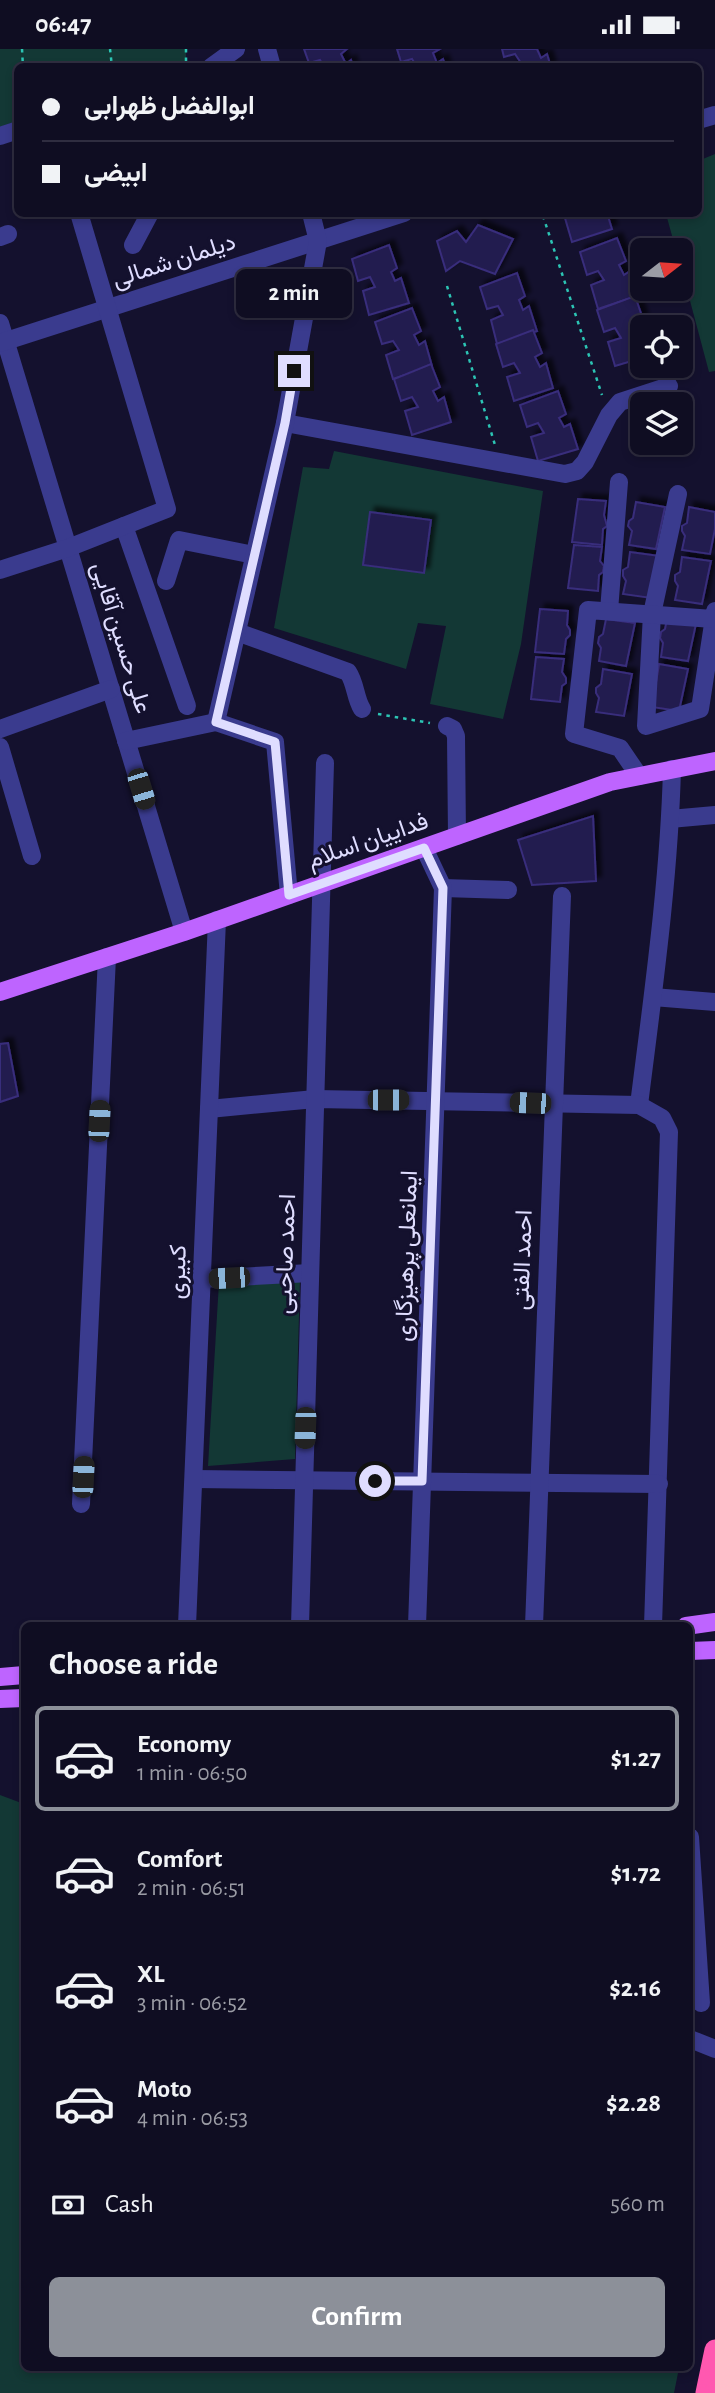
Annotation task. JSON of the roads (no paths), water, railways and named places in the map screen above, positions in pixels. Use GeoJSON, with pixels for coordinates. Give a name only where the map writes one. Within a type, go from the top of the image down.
{"type":"FeatureCollection","features":[{"type":"Feature","properties":{"kind":"highway"},"geometry":{"type":"LineString","coordinates":[[706,2393],[715,2350]]}},
{"type":"Feature","properties":{"kind":"main road","name":"فداییان اسلام"},"geometry":{"type":"LineString","coordinates":[[0,992],[184,932],[611,782],[715,761]]}},
{"type":"Feature","properties":{"kind":"main road"},"geometry":{"type":"LineString","coordinates":[[693,1625],[715,1622]]}},
{"type":"Feature","properties":{"kind":"main road"},"geometry":{"type":"LineString","coordinates":[[693,1651],[715,1650]]}},
{"type":"Feature","properties":{"kind":"main road"},"geometry":{"type":"LineString","coordinates":[[0,1677],[21,1675]]}},
{"type":"Feature","properties":{"kind":"main road"},"geometry":{"type":"LineString","coordinates":[[0,1699],[21,1697]]}},
{"type":"Feature","properties":{"kind":"street"},"geometry":{"type":"LineString","coordinates":[[217,63],[236,49]]}},
{"type":"Feature","properties":{"kind":"street"},"geometry":{"type":"LineString","coordinates":[[0,571],[68,548],[167,509],[80,217]]}},
{"type":"Feature","properties":{"kind":"street"},"geometry":{"type":"LineString","coordinates":[[133,245],[148,217]]}},
{"type":"Feature","properties":{"kind":"street"},"geometry":{"type":"LineString","coordinates":[[216,722],[285,423],[318,241],[312,217]]}},
{"type":"Feature","properties":{"kind":"street","name":"دیلمان شمالی"},"geometry":{"type":"LineString","coordinates":[[5,347],[108,309],[392,217]]}},
{"type":"Feature","properties":{"kind":"street","name":"علی حسین آقایی"},"geometry":{"type":"LineString","coordinates":[[0,323],[5,347],[184,932]]}},
{"type":"Feature","properties":{"kind":"street"},"geometry":{"type":"LineString","coordinates":[[285,423],[565,474],[577,471],[585,462],[609,415],[620,402],[668,386]]}},
{"type":"Feature","properties":{"kind":"street"},"geometry":{"type":"LineString","coordinates":[[609,611],[619,482]]}},
{"type":"Feature","properties":{"kind":"street"},"geometry":{"type":"LineString","coordinates":[[639,776],[620,748],[574,734],[588,610],[652,614],[714,615],[700,709],[646,726],[652,614],[678,494]]}},
{"type":"Feature","properties":{"kind":"street"},"geometry":{"type":"LineString","coordinates":[[124,526],[187,706]]}},
{"type":"Feature","properties":{"kind":"street"},"geometry":{"type":"LineString","coordinates":[[166,581],[179,540],[254,555]]}},
{"type":"Feature","properties":{"kind":"street"},"geometry":{"type":"LineString","coordinates":[[237,632],[348,672],[353,679],[357,702],[362,709]]}},
{"type":"Feature","properties":{"kind":"street"},"geometry":{"type":"LineString","coordinates":[[0,729],[111,689]]}},
{"type":"Feature","properties":{"kind":"street"},"geometry":{"type":"LineString","coordinates":[[126,741],[216,722],[275,742],[289,895]]}},
{"type":"Feature","properties":{"kind":"street"},"geometry":{"type":"LineString","coordinates":[[447,726],[453,729],[456,736],[457,835]]}},
{"type":"Feature","properties":{"kind":"street"},"geometry":{"type":"LineString","coordinates":[[0,747],[32,856]]}},
{"type":"Feature","properties":{"kind":"street","name":"احمد صاحبی"},"geometry":{"type":"LineString","coordinates":[[300,1622],[324,763]]}},
{"type":"Feature","properties":{"kind":"street"},"geometry":{"type":"LineString","coordinates":[[639,1105],[653,997],[670,819],[672,769]]}},
{"type":"Feature","properties":{"kind":"street"},"geometry":{"type":"LineString","coordinates":[[670,819],[715,815]]}},
{"type":"Feature","properties":{"kind":"street"},"geometry":{"type":"LineString","coordinates":[[424,848],[443,888],[508,890]]}},
{"type":"Feature","properties":{"kind":"street","name":"ایمانعلی پرهیزگاری"},"geometry":{"type":"LineString","coordinates":[[417,1622],[443,888]]}},
{"type":"Feature","properties":{"kind":"street","name":"احمد الفتی"},"geometry":{"type":"LineString","coordinates":[[534,1622],[562,896]]}},
{"type":"Feature","properties":{"kind":"street","name":"کبیری"},"geometry":{"type":"LineString","coordinates":[[187,1622],[217,920]]}},
{"type":"Feature","properties":{"kind":"street"},"geometry":{"type":"LineString","coordinates":[[81,1504],[107,957]]}},
{"type":"Feature","properties":{"kind":"street"},"geometry":{"type":"LineString","coordinates":[[653,997],[715,1002]]}},
{"type":"Feature","properties":{"kind":"street"},"geometry":{"type":"LineString","coordinates":[[209,1109],[315,1099],[437,1100],[639,1105],[662,1118],[669,1132],[653,1622]]}},
{"type":"Feature","properties":{"kind":"street"},"geometry":{"type":"LineString","coordinates":[[202,1279],[310,1273]]}},
{"type":"Feature","properties":{"kind":"street"},"geometry":{"type":"LineString","coordinates":[[194,1479],[659,1484]]}},
{"type":"Feature","properties":{"kind":"street"},"geometry":{"type":"LineString","coordinates":[[693,1882],[701,2003]]}},
{"type":"Feature","properties":{"kind":"street"},"geometry":{"type":"LineString","coordinates":[[693,2040],[715,2049]]}}]}
